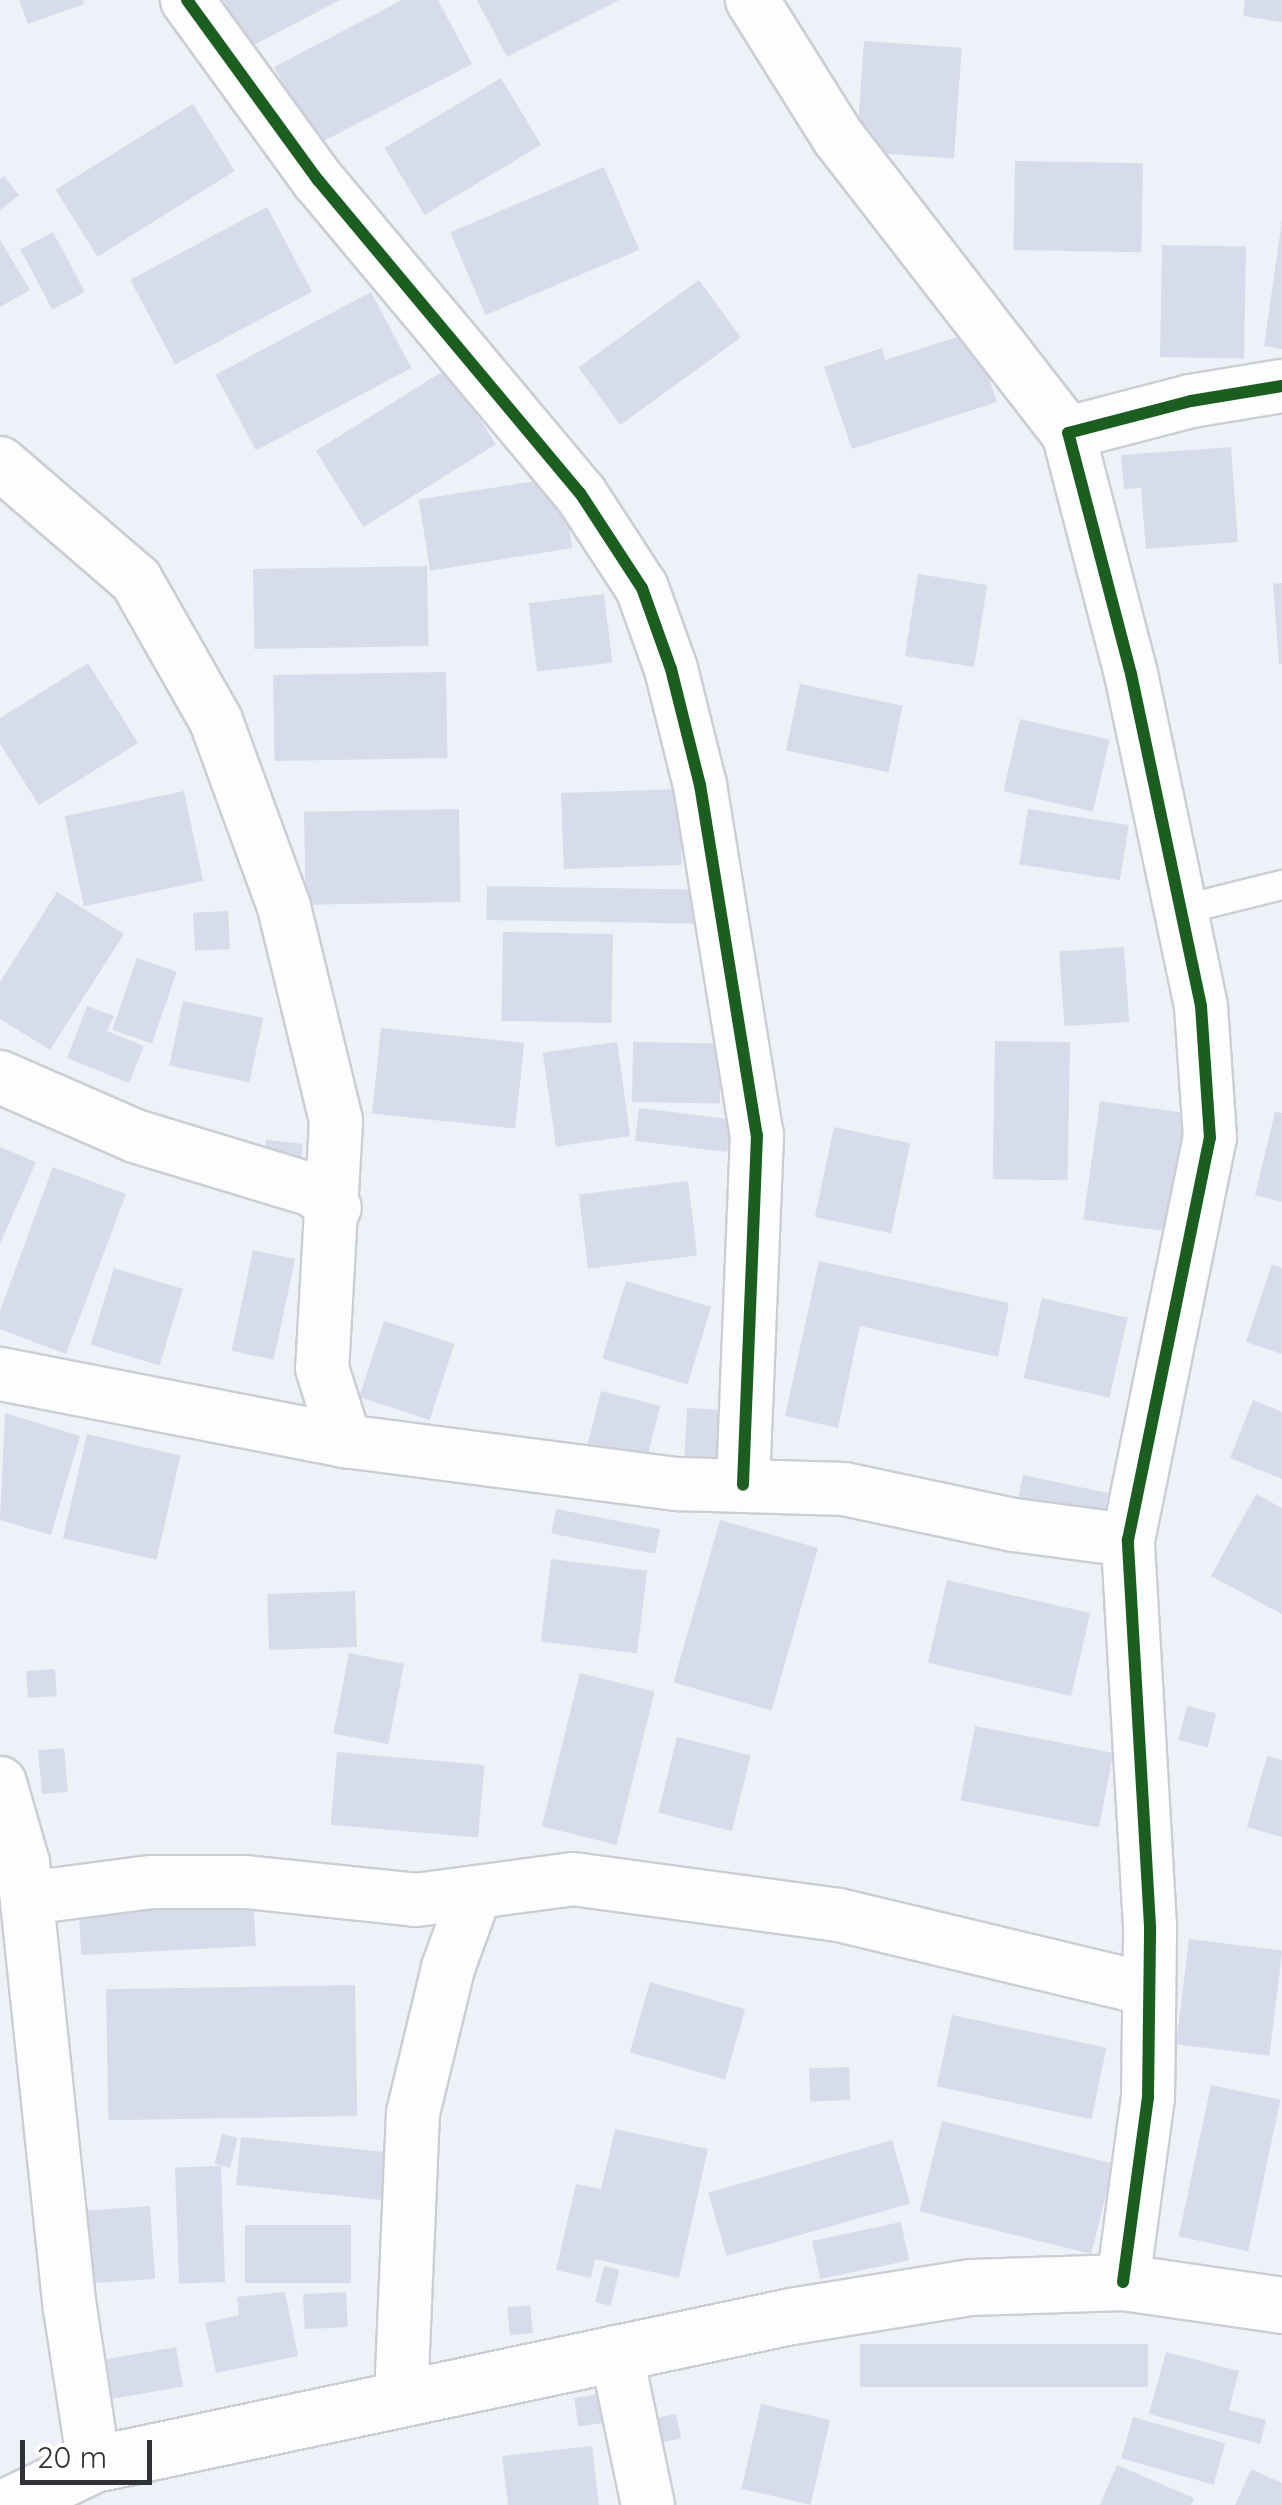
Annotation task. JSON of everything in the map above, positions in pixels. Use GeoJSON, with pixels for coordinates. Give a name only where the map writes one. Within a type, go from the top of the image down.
{"type":"FeatureCollection","features":[{"type":"Feature","properties":{"kind":"street"},"geometry":{"type":"LineString","coordinates":[[188,0],[318,180],[580,493],[642,588],[672,669],[700,785],[758,1135],[743,1485]]}},
{"type":"Feature","properties":{"kind":"street"},"geometry":{"type":"LineString","coordinates":[[752,0],[838,136],[1068,433],[1131,674],[1201,1006],[1210,1138],[1128,1540],[1146,1832],[1148,2098],[1124,2282]]}},
{"type":"Feature","properties":{"kind":"street"},"geometry":{"type":"LineString","coordinates":[[1068,433],[1192,400],[1282,386]]}},
{"type":"Feature","properties":{"kind":"street"},"geometry":{"type":"LineString","coordinates":[[0,463],[136,580],[216,721],[284,907],[324,1057],[336,1121],[335,1208],[322,1368],[346,1441]]}},
{"type":"Feature","properties":{"kind":"street"},"geometry":{"type":"LineString","coordinates":[[0,1077],[135,1136],[312,1190],[335,1208]]}},
{"type":"Feature","properties":{"kind":"street"},"geometry":{"type":"LineString","coordinates":[[0,1374],[346,1441],[678,1484],[844,1489],[1014,1526],[1128,1540]]}},
{"type":"Feature","properties":{"kind":"street"},"geometry":{"type":"LineString","coordinates":[[0,1783],[28,1898],[70,2308],[94,2464]]}},
{"type":"Feature","properties":{"kind":"street"},"geometry":{"type":"LineString","coordinates":[[28,1898],[152,1882],[246,1882],[416,1900],[475,1894],[493,1886],[573,1879],[839,1915],[1146,1989]]}},
{"type":"Feature","properties":{"kind":"street"},"geometry":{"type":"LineString","coordinates":[[402,2398],[414,2113],[448,1968],[475,1894]]}},
{"type":"Feature","properties":{"kind":"street"},"geometry":{"type":"LineString","coordinates":[[10,2505],[94,2464],[616,2352],[971,2287],[1124,2282],[1282,2306]]}},
{"type":"Feature","properties":{"kind":"street"},"geometry":{"type":"LineString","coordinates":[[616,2352],[648,2505]]}},
{"type":"Feature","properties":{"kind":"lane"},"geometry":{"type":"LineString","coordinates":[[1181,910],[1282,884]]}},
{"type":"Feature","properties":{"kind":"building"},"geometry":{"type":"Polygon","coordinates":[[[19,0],[83,0],[84,4],[28,24],[19,0]]]}},
{"type":"Feature","properties":{"kind":"building"},"geometry":{"type":"Polygon","coordinates":[[[224,0],[340,0],[250,47],[224,0]]]}},
{"type":"Feature","properties":{"kind":"building"},"geometry":{"type":"Polygon","coordinates":[[[402,0],[438,0],[472,64],[316,145],[274,67],[402,0]]]}},
{"type":"Feature","properties":{"kind":"building"},"geometry":{"type":"Polygon","coordinates":[[[477,0],[619,0],[507,57],[477,0]]]}},
{"type":"Feature","properties":{"kind":"building"},"geometry":{"type":"Polygon","coordinates":[[[1245,0],[1282,0],[1282,22],[1243,16],[1245,0]]]}},
{"type":"Feature","properties":{"kind":"building"},"geometry":{"type":"Polygon","coordinates":[[[864,41],[962,48],[954,159],[856,152],[864,41]]]}},
{"type":"Feature","properties":{"kind":"building"},"geometry":{"type":"Polygon","coordinates":[[[501,78],[541,145],[425,215],[384,148],[501,78]]]}},
{"type":"Feature","properties":{"kind":"building"},"geometry":{"type":"Polygon","coordinates":[[[193,104],[235,171],[97,257],[56,190],[193,104]]]}},
{"type":"Feature","properties":{"kind":"building"},"geometry":{"type":"Polygon","coordinates":[[[1015,161],[1143,163],[1141,252],[1013,250],[1015,161]]]}},
{"type":"Feature","properties":{"kind":"building"},"geometry":{"type":"Polygon","coordinates":[[[604,167],[639,250],[485,315],[450,232],[604,167]]]}},
{"type":"Feature","properties":{"kind":"building"},"geometry":{"type":"Polygon","coordinates":[[[4,176],[19,195],[0,210],[0,179],[4,176]]]}},
{"type":"Feature","properties":{"kind":"building"},"geometry":{"type":"Polygon","coordinates":[[[267,207],[312,292],[175,365],[130,280],[267,207]]]}},
{"type":"Feature","properties":{"kind":"building"},"geometry":{"type":"Polygon","coordinates":[[[1282,220],[1282,349],[1264,346],[1282,220]]]}},
{"type":"Feature","properties":{"kind":"building"},"geometry":{"type":"Polygon","coordinates":[[[53,232],[85,292],[52,309],[20,249],[53,232]]]}},
{"type":"Feature","properties":{"kind":"building"},"geometry":{"type":"Polygon","coordinates":[[[0,240],[30,290],[0,307],[0,240]]]}},
{"type":"Feature","properties":{"kind":"building"},"geometry":{"type":"Polygon","coordinates":[[[1162,245],[1246,246],[1244,358],[1160,357],[1162,245]]]}},
{"type":"Feature","properties":{"kind":"building"},"geometry":{"type":"Polygon","coordinates":[[[699,280],[741,337],[620,425],[578,368],[699,280]]]}},
{"type":"Feature","properties":{"kind":"building"},"geometry":{"type":"Polygon","coordinates":[[[371,292],[411,368],[256,451],[216,375],[371,292]]]}},
{"type":"Feature","properties":{"kind":"building"},"geometry":{"type":"Polygon","coordinates":[[[973,332],[997,402],[852,449],[824,367],[882,348],[885,360],[973,332]]]}},
{"type":"Feature","properties":{"kind":"building"},"geometry":{"type":"Polygon","coordinates":[[[448,368],[496,444],[363,527],[316,451],[448,368]]]}},
{"type":"Feature","properties":{"kind":"building"},"geometry":{"type":"Polygon","coordinates":[[[1231,447],[1238,542],[1146,549],[1141,488],[1124,489],[1121,455],[1231,447]]]}},
{"type":"Feature","properties":{"kind":"building"},"geometry":{"type":"Polygon","coordinates":[[[561,477],[572,548],[430,571],[419,500],[561,477]]]}},
{"type":"Feature","properties":{"kind":"building"},"geometry":{"type":"Polygon","coordinates":[[[427,566],[428,646],[254,649],[253,569],[427,566]]]}},
{"type":"Feature","properties":{"kind":"building"},"geometry":{"type":"Polygon","coordinates":[[[918,574],[987,585],[974,667],[905,656],[918,574]]]}},
{"type":"Feature","properties":{"kind":"building"},"geometry":{"type":"Polygon","coordinates":[[[1282,583],[1282,664],[1279,664],[1273,584],[1282,583]]]}},
{"type":"Feature","properties":{"kind":"building"},"geometry":{"type":"Polygon","coordinates":[[[604,594],[612,662],[537,672],[529,603],[604,594]]]}},
{"type":"Feature","properties":{"kind":"building"},"geometry":{"type":"Polygon","coordinates":[[[88,663],[138,743],[39,805],[0,744],[0,718],[88,663]]]}},
{"type":"Feature","properties":{"kind":"building"},"geometry":{"type":"Polygon","coordinates":[[[446,672],[448,758],[275,761],[273,675],[446,672]]]}},
{"type":"Feature","properties":{"kind":"building"},"geometry":{"type":"Polygon","coordinates":[[[800,684],[903,706],[889,772],[786,751],[800,684]]]}},
{"type":"Feature","properties":{"kind":"building"},"geometry":{"type":"Polygon","coordinates":[[[1020,719],[1110,740],[1093,812],[1003,791],[1020,719]]]}},
{"type":"Feature","properties":{"kind":"building"},"geometry":{"type":"Polygon","coordinates":[[[679,789],[682,865],[564,869],[561,793],[679,789]]]}},
{"type":"Feature","properties":{"kind":"building"},"geometry":{"type":"Polygon","coordinates":[[[184,791],[203,881],[84,906],[65,816],[184,791]]]}},
{"type":"Feature","properties":{"kind":"building"},"geometry":{"type":"Polygon","coordinates":[[[459,809],[461,902],[306,905],[304,812],[459,809]]]}},
{"type":"Feature","properties":{"kind":"building"},"geometry":{"type":"Polygon","coordinates":[[[1028,809],[1129,825],[1120,880],[1019,864],[1028,809]]]}},
{"type":"Feature","properties":{"kind":"building"},"geometry":{"type":"Polygon","coordinates":[[[487,886],[704,890],[703,924],[486,920],[487,886]]]}},
{"type":"Feature","properties":{"kind":"building"},"geometry":{"type":"Polygon","coordinates":[[[57,892],[124,934],[50,1050],[0,1019],[0,982],[57,892]]]}},
{"type":"Feature","properties":{"kind":"building"},"geometry":{"type":"Polygon","coordinates":[[[228,911],[230,949],[195,951],[193,913],[228,911]]]}},
{"type":"Feature","properties":{"kind":"building"},"geometry":{"type":"Polygon","coordinates":[[[503,932],[613,934],[611,1023],[501,1021],[503,932]]]}},
{"type":"Feature","properties":{"kind":"building"},"geometry":{"type":"Polygon","coordinates":[[[1124,947],[1129,1022],[1064,1026],[1059,952],[1124,947]]]}},
{"type":"Feature","properties":{"kind":"building"},"geometry":{"type":"Polygon","coordinates":[[[137,958],[177,972],[152,1044],[112,1030],[137,958]]]}},
{"type":"Feature","properties":{"kind":"building"},"geometry":{"type":"Polygon","coordinates":[[[183,1001],[263,1018],[249,1083],[169,1066],[183,1001]]]}},
{"type":"Feature","properties":{"kind":"building"},"geometry":{"type":"Polygon","coordinates":[[[87,1006],[114,1016],[107,1031],[144,1046],[129,1083],[67,1058],[87,1006]]]}},
{"type":"Feature","properties":{"kind":"building"},"geometry":{"type":"Polygon","coordinates":[[[381,1028],[524,1043],[515,1129],[372,1114],[381,1028]]]}},
{"type":"Feature","properties":{"kind":"building"},"geometry":{"type":"Polygon","coordinates":[[[995,1041],[1070,1042],[1068,1180],[993,1179],[995,1041]]]}},
{"type":"Feature","properties":{"kind":"building"},"geometry":{"type":"Polygon","coordinates":[[[617,1042],[630,1136],[556,1147],[543,1052],[617,1042]]]}},
{"type":"Feature","properties":{"kind":"building"},"geometry":{"type":"Polygon","coordinates":[[[633,1042],[721,1044],[720,1104],[632,1102],[633,1042]]]}},
{"type":"Feature","properties":{"kind":"building"},"geometry":{"type":"Polygon","coordinates":[[[1100,1101],[1185,1113],[1168,1232],[1083,1220],[1100,1101]]]}},
{"type":"Feature","properties":{"kind":"building"},"geometry":{"type":"Polygon","coordinates":[[[639,1108],[731,1119],[727,1152],[635,1141],[639,1108]]]}},
{"type":"Feature","properties":{"kind":"building"},"geometry":{"type":"Polygon","coordinates":[[[1275,1112],[1282,1113],[1282,1202],[1255,1195],[1275,1112]]]}},
{"type":"Feature","properties":{"kind":"building"},"geometry":{"type":"Polygon","coordinates":[[[834,1127],[910,1143],[891,1233],[815,1217],[834,1127]]]}},
{"type":"Feature","properties":{"kind":"building"},"geometry":{"type":"Polygon","coordinates":[[[266,1140],[303,1144],[300,1171],[263,1167],[266,1140]]]}},
{"type":"Feature","properties":{"kind":"building"},"geometry":{"type":"Polygon","coordinates":[[[0,1147],[36,1162],[0,1244],[0,1147]]]}},
{"type":"Feature","properties":{"kind":"building"},"geometry":{"type":"Polygon","coordinates":[[[53,1167],[126,1194],[66,1354],[0,1329],[0,1311],[53,1167]]]}},
{"type":"Feature","properties":{"kind":"building"},"geometry":{"type":"Polygon","coordinates":[[[688,1181],[697,1255],[588,1269],[579,1194],[688,1181]]]}},
{"type":"Feature","properties":{"kind":"building"},"geometry":{"type":"Polygon","coordinates":[[[253,1250],[295,1259],[274,1360],[232,1351],[253,1250]]]}},
{"type":"Feature","properties":{"kind":"building"},"geometry":{"type":"Polygon","coordinates":[[[819,1261],[1009,1303],[998,1357],[860,1326],[838,1428],[785,1416],[819,1261]]]}},
{"type":"Feature","properties":{"kind":"building"},"geometry":{"type":"Polygon","coordinates":[[[1272,1264],[1282,1268],[1282,1354],[1246,1342],[1272,1264]]]}},
{"type":"Feature","properties":{"kind":"building"},"geometry":{"type":"Polygon","coordinates":[[[114,1268],[183,1289],[159,1366],[91,1345],[114,1268]]]}},
{"type":"Feature","properties":{"kind":"building"},"geometry":{"type":"Polygon","coordinates":[[[626,1281],[711,1307],[687,1384],[602,1358],[626,1281]]]}},
{"type":"Feature","properties":{"kind":"building"},"geometry":{"type":"Polygon","coordinates":[[[1042,1298],[1128,1318],[1109,1398],[1024,1378],[1042,1298]]]}},
{"type":"Feature","properties":{"kind":"building"},"geometry":{"type":"Polygon","coordinates":[[[384,1321],[454,1344],[430,1420],[359,1397],[384,1321]]]}},
{"type":"Feature","properties":{"kind":"building"},"geometry":{"type":"Polygon","coordinates":[[[601,1391],[660,1406],[646,1462],[587,1447],[601,1391]]]}},
{"type":"Feature","properties":{"kind":"building"},"geometry":{"type":"Polygon","coordinates":[[[1253,1400],[1282,1412],[1282,1479],[1230,1458],[1253,1400]]]}},
{"type":"Feature","properties":{"kind":"building"},"geometry":{"type":"Polygon","coordinates":[[[687,1408],[725,1410],[722,1462],[684,1460],[687,1408]]]}},
{"type":"Feature","properties":{"kind":"building"},"geometry":{"type":"Polygon","coordinates":[[[5,1413],[80,1436],[51,1535],[0,1520],[5,1413]]]}},
{"type":"Feature","properties":{"kind":"building"},"geometry":{"type":"Polygon","coordinates":[[[87,1434],[181,1456],[156,1560],[63,1538],[87,1434]]]}},
{"type":"Feature","properties":{"kind":"building"},"geometry":{"type":"Polygon","coordinates":[[[1023,1475],[1108,1493],[1102,1522],[1017,1504],[1023,1475]]]}},
{"type":"Feature","properties":{"kind":"building"},"geometry":{"type":"Polygon","coordinates":[[[1256,1494],[1282,1508],[1282,1614],[1211,1576],[1256,1494]]]}},
{"type":"Feature","properties":{"kind":"building"},"geometry":{"type":"Polygon","coordinates":[[[556,1509],[660,1529],[655,1554],[551,1534],[556,1509]]]}},
{"type":"Feature","properties":{"kind":"building"},"geometry":{"type":"Polygon","coordinates":[[[720,1520],[818,1548],[771,1711],[673,1682],[720,1520]]]}},
{"type":"Feature","properties":{"kind":"building"},"geometry":{"type":"Polygon","coordinates":[[[551,1559],[647,1571],[637,1653],[541,1641],[551,1559]]]}},
{"type":"Feature","properties":{"kind":"building"},"geometry":{"type":"Polygon","coordinates":[[[947,1580],[1090,1613],[1071,1696],[928,1663],[947,1580]]]}},
{"type":"Feature","properties":{"kind":"building"},"geometry":{"type":"Polygon","coordinates":[[[355,1591],[357,1647],[269,1650],[267,1594],[355,1591]]]}},
{"type":"Feature","properties":{"kind":"building"},"geometry":{"type":"Polygon","coordinates":[[[349,1653],[404,1664],[388,1744],[333,1733],[349,1653]]]}},
{"type":"Feature","properties":{"kind":"building"},"geometry":{"type":"Polygon","coordinates":[[[55,1669],[57,1696],[28,1698],[26,1671],[55,1669]]]}},
{"type":"Feature","properties":{"kind":"building"},"geometry":{"type":"Polygon","coordinates":[[[580,1673],[655,1692],[616,1845],[542,1826],[580,1673]]]}},
{"type":"Feature","properties":{"kind":"building"},"geometry":{"type":"Polygon","coordinates":[[[1187,1706],[1216,1713],[1208,1747],[1179,1740],[1187,1706]]]}},
{"type":"Feature","properties":{"kind":"building"},"geometry":{"type":"Polygon","coordinates":[[[975,1726],[1113,1753],[1099,1828],[960,1801],[975,1726]]]}},
{"type":"Feature","properties":{"kind":"building"},"geometry":{"type":"Polygon","coordinates":[[[677,1737],[751,1755],[732,1831],[658,1813],[677,1737]]]}},
{"type":"Feature","properties":{"kind":"building"},"geometry":{"type":"Polygon","coordinates":[[[64,1748],[68,1792],[42,1794],[38,1750],[64,1748]]]}},
{"type":"Feature","properties":{"kind":"building"},"geometry":{"type":"Polygon","coordinates":[[[337,1752],[484,1765],[478,1838],[331,1825],[337,1752]]]}},
{"type":"Feature","properties":{"kind":"building"},"geometry":{"type":"Polygon","coordinates":[[[1267,1756],[1282,1760],[1282,1837],[1247,1827],[1267,1756]]]}},
{"type":"Feature","properties":{"kind":"building"},"geometry":{"type":"Polygon","coordinates":[[[253,1891],[256,1946],[81,1955],[78,1900],[253,1891]]]}},
{"type":"Feature","properties":{"kind":"building"},"geometry":{"type":"Polygon","coordinates":[[[1189,1939],[1282,1950],[1269,2056],[1176,2044],[1189,1939]]]}},
{"type":"Feature","properties":{"kind":"building"},"geometry":{"type":"Polygon","coordinates":[[[650,1982],[745,2009],[725,2079],[630,2052],[650,1982]]]}},
{"type":"Feature","properties":{"kind":"building"},"geometry":{"type":"Polygon","coordinates":[[[355,1985],[357,2116],[108,2120],[106,1989],[355,1985]]]}},
{"type":"Feature","properties":{"kind":"building"},"geometry":{"type":"Polygon","coordinates":[[[952,2015],[1107,2048],[1091,2119],[937,2086],[952,2015]]]}},
{"type":"Feature","properties":{"kind":"building"},"geometry":{"type":"Polygon","coordinates":[[[849,2067],[850,2100],[810,2101],[809,2068],[849,2067]]]}},
{"type":"Feature","properties":{"kind":"building"},"geometry":{"type":"Polygon","coordinates":[[[1211,2085],[1280,2100],[1248,2251],[1179,2237],[1211,2085]]]}},
{"type":"Feature","properties":{"kind":"building"},"geometry":{"type":"Polygon","coordinates":[[[942,2121],[1114,2164],[1091,2254],[920,2211],[942,2121]]]}},
{"type":"Feature","properties":{"kind":"building"},"geometry":{"type":"Polygon","coordinates":[[[615,2129],[708,2149],[679,2278],[595,2259],[591,2278],[556,2270],[576,2184],[601,2189],[615,2129]]]}},
{"type":"Feature","properties":{"kind":"building"},"geometry":{"type":"Polygon","coordinates":[[[222,2134],[238,2138],[230,2168],[215,2164],[222,2134]]]}},
{"type":"Feature","properties":{"kind":"building"},"geometry":{"type":"Polygon","coordinates":[[[241,2137],[396,2153],[391,2201],[236,2185],[241,2137]]]}},
{"type":"Feature","properties":{"kind":"building"},"geometry":{"type":"Polygon","coordinates":[[[892,2140],[910,2203],[727,2256],[708,2193],[892,2140]]]}},
{"type":"Feature","properties":{"kind":"building"},"geometry":{"type":"Polygon","coordinates":[[[221,2166],[225,2282],[179,2284],[175,2168],[221,2166]]]}},
{"type":"Feature","properties":{"kind":"building"},"geometry":{"type":"Polygon","coordinates":[[[150,2206],[155,2279],[81,2284],[76,2211],[150,2206]]]}},
{"type":"Feature","properties":{"kind":"building"},"geometry":{"type":"Polygon","coordinates":[[[901,2222],[909,2260],[820,2279],[812,2241],[901,2222]]]}},
{"type":"Feature","properties":{"kind":"building"},"geometry":{"type":"Polygon","coordinates":[[[245,2225],[351,2225],[351,2283],[245,2283],[245,2225]]]}},
{"type":"Feature","properties":{"kind":"building"},"geometry":{"type":"Polygon","coordinates":[[[604,2266],[620,2270],[611,2306],[595,2302],[604,2266]]]}},
{"type":"Feature","properties":{"kind":"building"},"geometry":{"type":"Polygon","coordinates":[[[285,2292],[298,2356],[216,2373],[205,2323],[239,2315],[237,2297],[285,2292]]]}},
{"type":"Feature","properties":{"kind":"building"},"geometry":{"type":"Polygon","coordinates":[[[346,2292],[348,2327],[305,2329],[303,2294],[346,2292]]]}},
{"type":"Feature","properties":{"kind":"building"},"geometry":{"type":"Polygon","coordinates":[[[530,2305],[533,2333],[510,2335],[507,2307],[530,2305]]]}},
{"type":"Feature","properties":{"kind":"building"},"geometry":{"type":"Polygon","coordinates":[[[860,2344],[1148,2344],[1148,2387],[860,2387],[860,2344]]]}},
{"type":"Feature","properties":{"kind":"building"},"geometry":{"type":"Polygon","coordinates":[[[176,2347],[183,2386],[110,2399],[103,2360],[176,2347]]]}},
{"type":"Feature","properties":{"kind":"building"},"geometry":{"type":"Polygon","coordinates":[[[1166,2352],[1239,2371],[1229,2410],[1266,2420],[1260,2444],[1149,2414],[1166,2352]]]}},
{"type":"Feature","properties":{"kind":"building"},"geometry":{"type":"Polygon","coordinates":[[[601,2394],[605,2423],[578,2426],[574,2398],[601,2394]]]}},
{"type":"Feature","properties":{"kind":"building"},"geometry":{"type":"Polygon","coordinates":[[[761,2404],[830,2420],[811,2505],[741,2489],[761,2404]]]}},
{"type":"Feature","properties":{"kind":"building"},"geometry":{"type":"Polygon","coordinates":[[[676,2414],[681,2438],[650,2445],[645,2421],[676,2414]]]}},
{"type":"Feature","properties":{"kind":"building"},"geometry":{"type":"Polygon","coordinates":[[[1133,2417],[1225,2443],[1213,2485],[1121,2458],[1133,2417]]]}},
{"type":"Feature","properties":{"kind":"building"},"geometry":{"type":"Polygon","coordinates":[[[592,2446],[599,2505],[508,2505],[502,2456],[592,2446]]]}},
{"type":"Feature","properties":{"kind":"building"},"geometry":{"type":"Polygon","coordinates":[[[1117,2465],[1194,2498],[1191,2505],[1100,2505],[1117,2465]]]}},
{"type":"Feature","properties":{"kind":"building"},"geometry":{"type":"Polygon","coordinates":[[[1251,2469],[1282,2483],[1282,2505],[1235,2505],[1251,2469]]]}},
{"type":"Feature","properties":{"kind":"cycle path"},"geometry":{"type":"LineString","coordinates":[[187,0],[318,180],[580,493],[642,588],[671,669],[700,785],[757,1135],[743,1485]]}},
{"type":"Feature","properties":{"kind":"cycle path"},"geometry":{"type":"LineString","coordinates":[[1123,2282],[1148,2098],[1150,1926],[1128,1540],[1210,1138],[1201,1006],[1131,674],[1068,433],[1191,401],[1282,386]]}}]}
